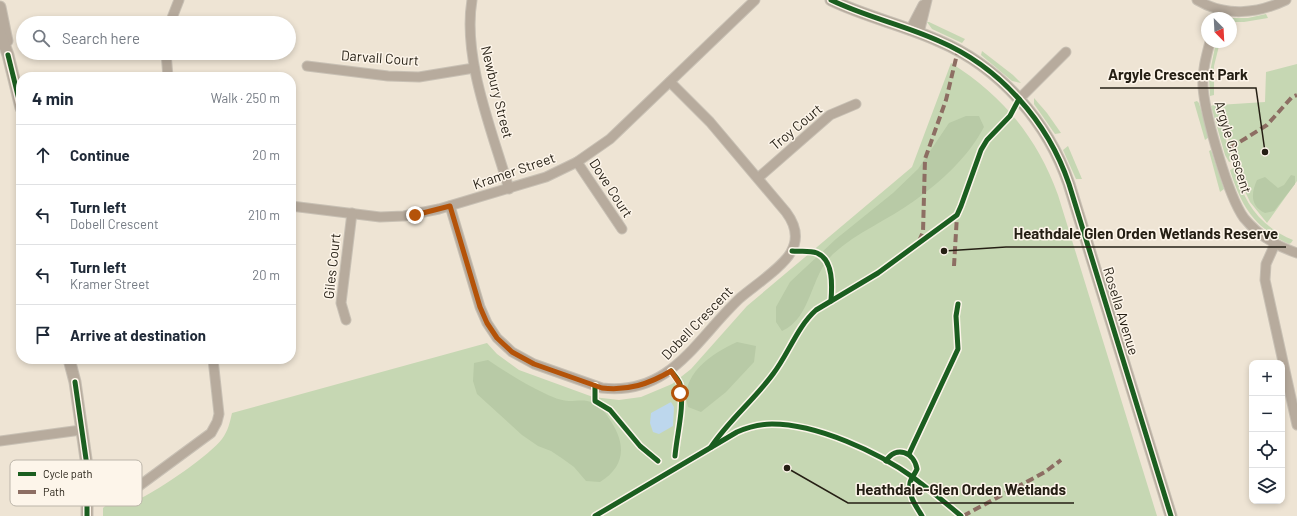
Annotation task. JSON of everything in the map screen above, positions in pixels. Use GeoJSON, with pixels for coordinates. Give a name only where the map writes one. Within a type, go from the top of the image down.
{"type":"FeatureCollection","features":[{"type":"Feature","properties":{"kind":"street"},"geometry":{"type":"LineString","coordinates":[[173,16],[179,0]]}},
{"type":"Feature","properties":{"kind":"street","name":"Newbury Street"},"geometry":{"type":"LineString","coordinates":[[472,0],[470,42],[474,68],[509,189]]}},
{"type":"Feature","properties":{"kind":"street","name":"Kramer Street"},"geometry":{"type":"LineString","coordinates":[[296,207],[380,217],[404,216],[450,206],[546,177],[578,162],[610,139],[755,0]]}},
{"type":"Feature","properties":{"kind":"street","name":"Rosella Avenue"},"geometry":{"type":"LineString","coordinates":[[831,0],[866,15],[940,41],[965,55],[986,69],[1019,99],[1047,138],[1068,181],[1171,516]]}},
{"type":"Feature","properties":{"kind":"street"},"geometry":{"type":"LineString","coordinates":[[914,31],[927,0]]}},
{"type":"Feature","properties":{"kind":"street"},"geometry":{"type":"LineString","coordinates":[[1197,0],[1215,12]]}},
{"type":"Feature","properties":{"kind":"street"},"geometry":{"type":"LineString","coordinates":[[1237,13],[1265,9],[1286,0]]}},
{"type":"Feature","properties":{"kind":"street"},"geometry":{"type":"LineString","coordinates":[[0,7],[4,19],[8,55]]}},
{"type":"Feature","properties":{"kind":"street"},"geometry":{"type":"LineString","coordinates":[[0,33],[8,55],[16,88]]}},
{"type":"Feature","properties":{"kind":"street","name":"Argyle Crescent"},"geometry":{"type":"LineString","coordinates":[[1209,48],[1203,77],[1204,98],[1230,191],[1238,208],[1251,226],[1275,244],[1297,253]]}},
{"type":"Feature","properties":{"kind":"street"},"geometry":{"type":"LineString","coordinates":[[1019,99],[1066,52]]}},
{"type":"Feature","properties":{"kind":"street"},"geometry":{"type":"LineString","coordinates":[[167,60],[168,72]]}},
{"type":"Feature","properties":{"kind":"street","name":"Darvall Court"},"geometry":{"type":"LineString","coordinates":[[307,66],[388,76],[419,77],[474,68]]}},
{"type":"Feature","properties":{"kind":"street","name":"Dobell Crescent"},"geometry":{"type":"LineString","coordinates":[[450,206],[480,307],[487,323],[497,338],[512,352],[534,364],[595,386],[624,388],[640,386],[654,381],[677,366],[728,310],[783,262],[792,251],[796,237],[794,224],[786,212],[710,122],[670,82]]}},
{"type":"Feature","properties":{"kind":"street","name":"Troy Court"},"geometry":{"type":"LineString","coordinates":[[758,178],[830,115],[856,104]]}},
{"type":"Feature","properties":{"kind":"street","name":"Dove Court"},"geometry":{"type":"LineString","coordinates":[[578,162],[622,229]]}},
{"type":"Feature","properties":{"kind":"street","name":"Giles Court"},"geometry":{"type":"LineString","coordinates":[[346,320],[341,303],[352,213]]}},
{"type":"Feature","properties":{"kind":"street"},"geometry":{"type":"LineString","coordinates":[[1275,244],[1266,264],[1265,280],[1297,425]]}},
{"type":"Feature","properties":{"kind":"street"},"geometry":{"type":"LineString","coordinates":[[70,364],[75,382],[86,460]]}},
{"type":"Feature","properties":{"kind":"street"},"geometry":{"type":"LineString","coordinates":[[75,382],[76,364]]}},
{"type":"Feature","properties":{"kind":"street"},"geometry":{"type":"LineString","coordinates":[[142,484],[211,433],[215,427],[219,414],[214,364]]}},
{"type":"Feature","properties":{"kind":"street"},"geometry":{"type":"LineString","coordinates":[[0,441],[81,430]]}},
{"type":"Feature","properties":{"kind":"street"},"geometry":{"type":"LineString","coordinates":[[87,506],[87,516]]}},
{"type":"Feature","properties":{"kind":"green space"},"geometry":{"type":"Polygon","coordinates":[[[1266,14],[1268,18],[1237,22],[1237,18],[1248,18],[1266,14]]]}},
{"type":"Feature","properties":{"kind":"green space"},"geometry":{"type":"Polygon","coordinates":[[[927,22],[965,39],[962,43],[932,29],[927,22]]]}},
{"type":"Feature","properties":{"kind":"green space"},"geometry":{"type":"Polygon","coordinates":[[[1215,48],[1218,48],[1214,66],[1214,95],[1210,96],[1209,77],[1215,48]]]}},
{"type":"Feature","properties":{"kind":"green space"},"geometry":{"type":"Polygon","coordinates":[[[982,51],[1021,83],[1012,81],[981,55],[982,51]]]}},
{"type":"Feature","properties":{"kind":"green space"},"geometry":{"type":"Polygon","coordinates":[[[951,63],[969,75],[1002,104],[1016,119],[1028,136],[1040,154],[1058,195],[1157,516],[103,516],[103,508],[106,506],[142,506],[142,498],[160,488],[216,446],[224,436],[232,413],[487,343],[497,354],[519,370],[593,397],[619,400],[641,397],[672,384],[691,369],[747,306],[912,167],[951,63]]]}},
{"type":"Feature","properties":{"kind":"green space"},"geometry":{"type":"Polygon","coordinates":[[[1297,64],[1297,181],[1267,223],[1250,202],[1243,187],[1218,105],[1265,102],[1266,72],[1297,64]]]}},
{"type":"Feature","properties":{"kind":"green space"},"geometry":{"type":"Polygon","coordinates":[[[1034,98],[1061,133],[1055,134],[1034,104],[1034,98]]]}},
{"type":"Feature","properties":{"kind":"green space"},"geometry":{"type":"Polygon","coordinates":[[[1197,101],[1199,103],[1209,137],[1205,140],[1194,102],[1197,101]]]}},
{"type":"Feature","properties":{"kind":"green space"},"geometry":{"type":"Polygon","coordinates":[[[1216,104],[1232,161],[1229,162],[1225,155],[1211,106],[1216,104]]]}},
{"type":"Feature","properties":{"kind":"green space"},"geometry":{"type":"Polygon","coordinates":[[[966,116],[979,116],[984,127],[978,138],[954,168],[904,208],[852,239],[833,254],[825,263],[799,316],[792,325],[782,331],[776,322],[776,307],[790,282],[836,239],[893,193],[918,169],[949,123],[966,116]]]}},
{"type":"Feature","properties":{"kind":"green space"},"geometry":{"type":"Polygon","coordinates":[[[1068,146],[1082,179],[1076,179],[1063,150],[1068,146]]]}},
{"type":"Feature","properties":{"kind":"green space"},"geometry":{"type":"Polygon","coordinates":[[[1211,150],[1224,189],[1220,192],[1209,151],[1211,150]]]}},
{"type":"Feature","properties":{"kind":"green space"},"geometry":{"type":"Polygon","coordinates":[[[1234,168],[1243,192],[1254,212],[1271,228],[1293,240],[1291,243],[1289,244],[1267,230],[1250,214],[1244,205],[1234,183],[1230,170],[1234,168]]]}},
{"type":"Feature","properties":{"kind":"green space"},"geometry":{"type":"Polygon","coordinates":[[[1291,175],[1295,176],[1295,184],[1274,211],[1265,213],[1260,210],[1254,203],[1253,199],[1257,180],[1265,177],[1278,188],[1284,185],[1291,175]]]}},
{"type":"Feature","properties":{"kind":"green space"},"geometry":{"type":"Polygon","coordinates":[[[737,342],[756,346],[754,362],[726,392],[701,412],[688,407],[686,396],[688,385],[699,367],[717,352],[737,342]]]}},
{"type":"Feature","properties":{"kind":"green space"},"geometry":{"type":"Polygon","coordinates":[[[488,360],[509,374],[560,400],[587,401],[602,409],[614,426],[618,435],[621,452],[619,461],[609,475],[600,482],[586,481],[574,467],[563,459],[551,451],[538,446],[522,435],[477,394],[473,381],[474,363],[488,360]]]}},
{"type":"Feature","properties":{"kind":"water"},"geometry":{"type":"Polygon","coordinates":[[[671,402],[674,407],[673,426],[659,434],[653,432],[650,423],[651,413],[671,402]]]}},
{"type":"Feature","properties":{"kind":"marked path"},"geometry":{"type":"LineString","coordinates":[[919,241],[923,232],[925,159],[946,100],[958,50]]}},
{"type":"Feature","properties":{"kind":"marked path"},"geometry":{"type":"LineString","coordinates":[[1230,148],[1267,125],[1292,97],[1297,95]]}},
{"type":"Feature","properties":{"kind":"marked path"},"geometry":{"type":"LineString","coordinates":[[954,266],[957,215]]}},
{"type":"Feature","properties":{"kind":"marked path"},"geometry":{"type":"LineString","coordinates":[[963,516],[1045,472],[1061,460]]}},
{"type":"Feature","properties":{"kind":"cycle path"},"geometry":{"type":"LineString","coordinates":[[831,0],[926,35],[961,52],[1001,81],[1035,118],[1060,161],[1069,184],[1171,516]]}},
{"type":"Feature","properties":{"kind":"cycle path"},"geometry":{"type":"LineString","coordinates":[[8,55],[16,88]]}},
{"type":"Feature","properties":{"kind":"cycle path"},"geometry":{"type":"LineString","coordinates":[[711,447],[773,374],[798,332],[816,310],[878,273],[957,215],[981,150],[987,140],[1010,116],[1019,99]]}},
{"type":"Feature","properties":{"kind":"cycle path"},"geometry":{"type":"LineString","coordinates":[[792,251],[811,252],[823,256],[831,274],[831,301]]}},
{"type":"Feature","properties":{"kind":"cycle path"},"geometry":{"type":"LineString","coordinates":[[909,454],[958,349],[956,316],[958,304]]}},
{"type":"Feature","properties":{"kind":"cycle path"},"geometry":{"type":"LineString","coordinates":[[671,371],[680,384],[682,401],[675,456]]}},
{"type":"Feature","properties":{"kind":"cycle path"},"geometry":{"type":"LineString","coordinates":[[75,382],[86,460]]}},
{"type":"Feature","properties":{"kind":"cycle path"},"geometry":{"type":"LineString","coordinates":[[595,386],[595,401],[610,410],[640,446],[658,461]]}},
{"type":"Feature","properties":{"kind":"cycle path"},"geometry":{"type":"LineString","coordinates":[[595,516],[737,432],[754,426],[772,424],[790,425],[827,434],[865,449],[914,478],[961,516]]}},
{"type":"Feature","properties":{"kind":"cycle path"},"geometry":{"type":"LineString","coordinates":[[886,461],[890,456],[899,452],[909,455],[912,458],[917,469],[911,481],[910,492],[913,501],[922,516]]}},
{"type":"Feature","properties":{"kind":"cycle path"},"geometry":{"type":"LineString","coordinates":[[87,506],[87,516]]}},
{"type":"Feature","properties":{"kind":"place","name":"Argyle Crescent Park"},"geometry":{"type":"Point","coordinates":[1265,152]}},
{"type":"Feature","properties":{"kind":"place","name":"Heathdale Glen Orden Wetlands Reserve"},"geometry":{"type":"Point","coordinates":[944,251]}},
{"type":"Feature","properties":{"kind":"place","name":"Heathdale-Glen Orden Wetlands"},"geometry":{"type":"Point","coordinates":[787,468]}},
{"type":"Feature","properties":{"kind":"route"},"geometry":{"type":"LineString","coordinates":[[415,215],[450,206],[483,315],[497,338],[512,352],[534,364],[602,388],[613,389],[644,385],[671,371],[679,383],[680,393]]}}]}
